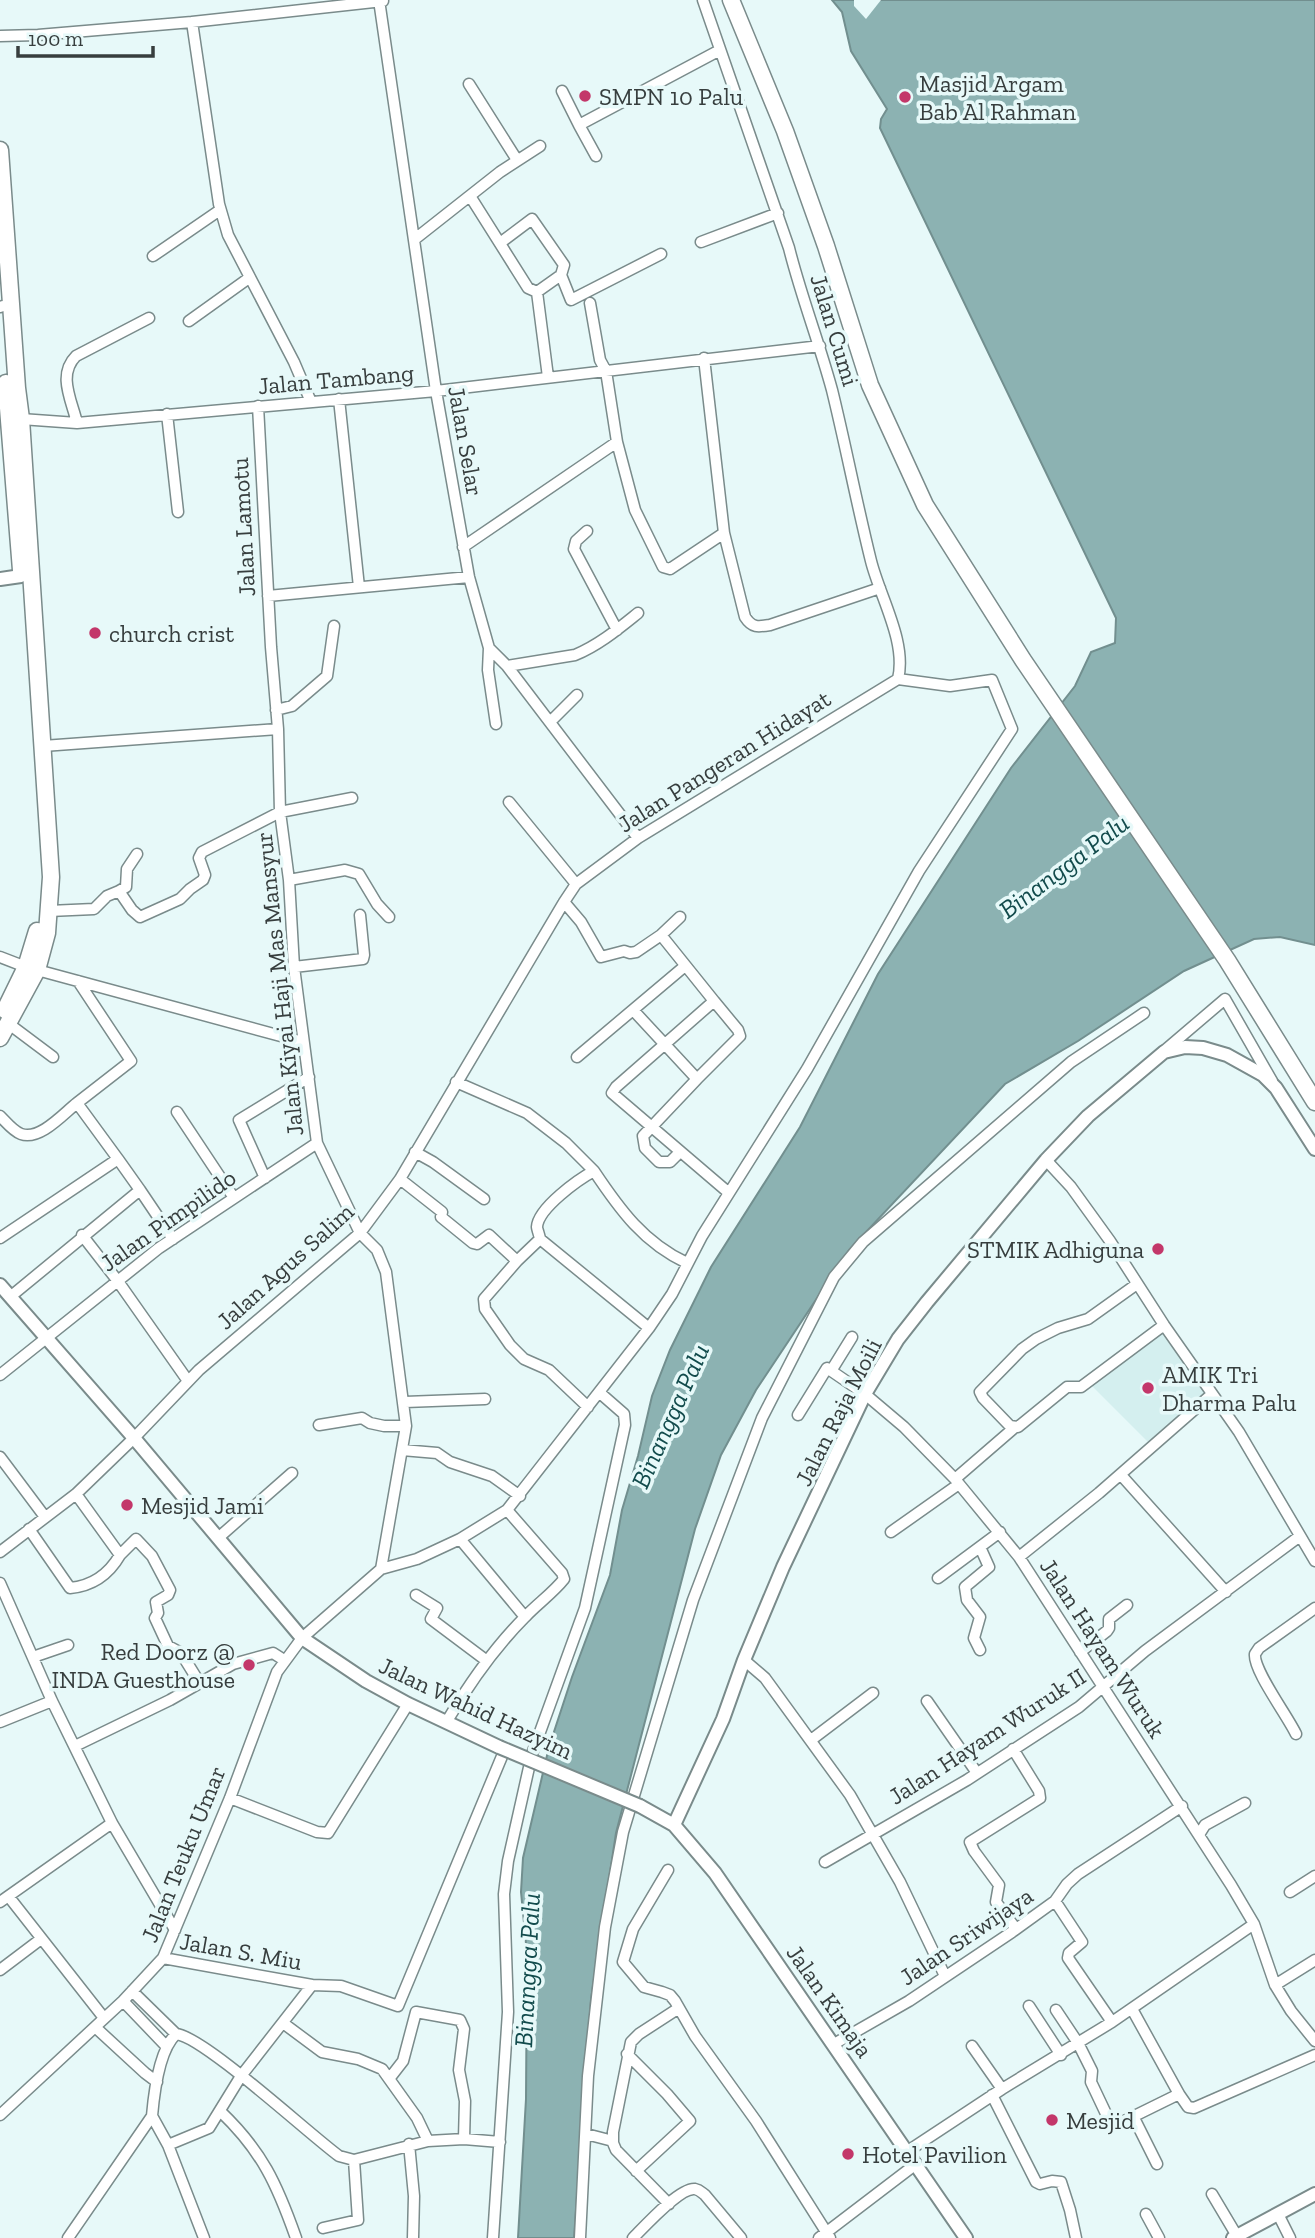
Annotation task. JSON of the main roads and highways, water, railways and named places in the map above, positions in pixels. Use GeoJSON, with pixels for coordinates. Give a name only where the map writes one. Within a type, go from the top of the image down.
{"type":"FeatureCollection","features":[{"type":"Feature","properties":{"kind":"main road"},"geometry":{"type":"LineString","coordinates":[[731,0],[794,157],[826,246],[870,385],[925,505],[1023,660],[1227,960],[1315,1102]]}},
{"type":"Feature","properties":{"kind":"main road"},"geometry":{"type":"LineString","coordinates":[[0,150],[51,859],[47,933],[3,1027]]}},
{"type":"Feature","properties":{"kind":"main road"},"geometry":{"type":"LineString","coordinates":[[0,281],[35,749],[42,890],[32,968]]}},
{"type":"Feature","properties":{"kind":"water","name":"Binangga Palu"},"geometry":{"type":"Polygon","coordinates":[[[832,0],[1315,0],[1315,945],[1280,937],[1254,939],[1184,971],[1078,1041],[1005,1084],[849,1250],[756,1390],[721,1455],[695,1529],[616,1833],[591,1999],[574,2238],[518,2238],[526,2099],[527,1954],[521,1892],[523,1858],[549,1747],[610,1575],[622,1510],[652,1396],[670,1350],[711,1267],[800,1127],[878,974],[1011,768],[1075,686],[1091,652],[1115,643],[1116,618],[880,128],[881,119],[887,109],[851,51],[842,12],[832,0]]]}},
{"type":"Feature","properties":{"kind":"place","name":"SMPN 10 Palu"},"geometry":{"type":"Point","coordinates":[585,96]}},
{"type":"Feature","properties":{"kind":"place","name":"Masjid Argam Bab Al Rahman"},"geometry":{"type":"Point","coordinates":[905,97]}},
{"type":"Feature","properties":{"kind":"place","name":"church crist"},"geometry":{"type":"Point","coordinates":[95,633]}},
{"type":"Feature","properties":{"kind":"place","name":"STMIK Adhiguna"},"geometry":{"type":"Point","coordinates":[1158,1249]}},
{"type":"Feature","properties":{"kind":"place","name":"AMIK Tri Dharma Palu"},"geometry":{"type":"Point","coordinates":[1148,1388]}},
{"type":"Feature","properties":{"kind":"place","name":"Mesjid Jami"},"geometry":{"type":"Point","coordinates":[127,1505]}},
{"type":"Feature","properties":{"kind":"place","name":"Red Doorz @ INDA Guesthouse"},"geometry":{"type":"Point","coordinates":[249,1665]}},
{"type":"Feature","properties":{"kind":"place","name":"Mesjid"},"geometry":{"type":"Point","coordinates":[1052,2120]}},
{"type":"Feature","properties":{"kind":"place","name":"Hotel Pavilion"},"geometry":{"type":"Point","coordinates":[848,2154]}}]}
